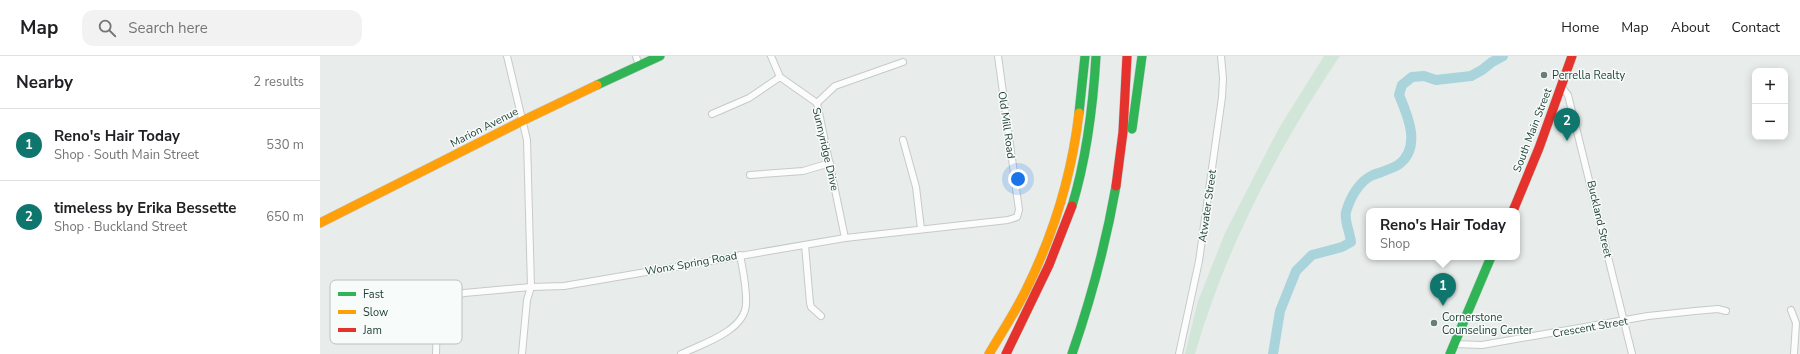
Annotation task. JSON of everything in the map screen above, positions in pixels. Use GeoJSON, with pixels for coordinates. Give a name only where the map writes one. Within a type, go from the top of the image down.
{"type":"FeatureCollection","features":[{"type":"Feature","properties":{"kind":"main road","name":"Marion Avenue"},"geometry":{"type":"LineString","coordinates":[[320,223],[522,121],[660,56]]}},
{"type":"Feature","properties":{"kind":"main road"},"geometry":{"type":"LineString","coordinates":[[989,354],[1027,288],[1044,249],[1058,211],[1078,132],[1083,93],[1085,56]]}},
{"type":"Feature","properties":{"kind":"main road"},"geometry":{"type":"LineString","coordinates":[[1006,354],[1055,253],[1077,188],[1091,121],[1096,56]]}},
{"type":"Feature","properties":{"kind":"main road"},"geometry":{"type":"LineString","coordinates":[[1107,238],[1123,146],[1128,56]]}},
{"type":"Feature","properties":{"kind":"main road"},"geometry":{"type":"LineString","coordinates":[[1072,354],[1091,297],[1123,185],[1142,56]]}},
{"type":"Feature","properties":{"kind":"main road","name":"South Main Street"},"geometry":{"type":"LineString","coordinates":[[1514,208],[1539,148],[1572,56]]}},
{"type":"Feature","properties":{"kind":"main road"},"geometry":{"type":"LineString","coordinates":[[1450,354],[1490,260]]}},
{"type":"Feature","properties":{"kind":"main road"},"geometry":{"type":"LineString","coordinates":[[1002,354],[1028,311]]}},
{"type":"Feature","properties":{"kind":"street"},"geometry":{"type":"LineString","coordinates":[[508,56],[527,140],[531,287],[527,300],[522,354]]}},
{"type":"Feature","properties":{"kind":"street"},"geometry":{"type":"LineString","coordinates":[[636,56],[639,66]]}},
{"type":"Feature","properties":{"kind":"street"},"geometry":{"type":"LineString","coordinates":[[712,114],[749,98],[780,77],[771,56]]}},
{"type":"Feature","properties":{"kind":"street","name":"Old Mill Road"},"geometry":{"type":"LineString","coordinates":[[998,56],[1020,210],[1017,217]]}},
{"type":"Feature","properties":{"kind":"street","name":"Atwater Street"},"geometry":{"type":"LineString","coordinates":[[1179,354],[1198,266],[1222,97],[1223,78],[1221,56]]}},
{"type":"Feature","properties":{"kind":"street"},"geometry":{"type":"LineString","coordinates":[[817,103],[834,86],[903,62]]}},
{"type":"Feature","properties":{"kind":"street","name":"Sunnyridge Drive"},"geometry":{"type":"LineString","coordinates":[[780,77],[817,103],[845,238]]}},
{"type":"Feature","properties":{"kind":"street","name":"Buckland Street"},"geometry":{"type":"LineString","coordinates":[[1561,86],[1568,94],[1632,354]]}},
{"type":"Feature","properties":{"kind":"street"},"geometry":{"type":"LineString","coordinates":[[903,140],[916,187],[921,230]]}},
{"type":"Feature","properties":{"kind":"street"},"geometry":{"type":"LineString","coordinates":[[750,175],[803,171],[830,163]]}},
{"type":"Feature","properties":{"kind":"street","name":"Wonx Spring Road"},"geometry":{"type":"LineString","coordinates":[[462,294],[531,287],[564,286],[845,238],[1008,220],[1017,217]]}},
{"type":"Feature","properties":{"kind":"street"},"geometry":{"type":"LineString","coordinates":[[805,245],[811,308],[821,316]]}},
{"type":"Feature","properties":{"kind":"street"},"geometry":{"type":"LineString","coordinates":[[681,354],[728,332],[737,325],[742,318],[746,306],[746,298],[740,255]]}},
{"type":"Feature","properties":{"kind":"street","name":"Crescent Street"},"geometry":{"type":"LineString","coordinates":[[1454,344],[1482,345],[1648,316],[1718,309],[1726,311]]}},
{"type":"Feature","properties":{"kind":"street"},"geometry":{"type":"LineString","coordinates":[[1791,310],[1796,323],[1794,354]]}},
{"type":"Feature","properties":{"kind":"street","name":"Wonx Spring Road"},"geometry":{"type":"LineString","coordinates":[[436,344],[436,354]]}},
{"type":"Feature","properties":{"kind":"green space"},"geometry":{"type":"Polygon","coordinates":[[[1324,56],[1340,56],[1296,126],[1256,199],[1222,275],[1195,354],[1185,354],[1198,301],[1225,233],[1279,128],[1324,56]]]}},
{"type":"Feature","properties":{"kind":"waterway"},"geometry":{"type":"LineString","coordinates":[[1273,354],[1280,311],[1296,271],[1312,255],[1342,247],[1351,242],[1346,223],[1346,212],[1356,190],[1363,181],[1373,175],[1398,165],[1410,150],[1411,132],[1406,112],[1399,95],[1402,85],[1412,77],[1424,76],[1436,80],[1471,76],[1503,56]]}},
{"type":"Feature","properties":{"kind":"traffic: fast"},"geometry":{"type":"LineString","coordinates":[[597,85],[660,56]]}},
{"type":"Feature","properties":{"kind":"traffic: fast"},"geometry":{"type":"LineString","coordinates":[[1079,113],[1085,56]]}},
{"type":"Feature","properties":{"kind":"traffic: fast"},"geometry":{"type":"LineString","coordinates":[[1072,206],[1082,169],[1088,132],[1096,56]]}},
{"type":"Feature","properties":{"kind":"traffic: fast"},"geometry":{"type":"LineString","coordinates":[[1132,129],[1142,56]]}},
{"type":"Feature","properties":{"kind":"traffic: fast"},"geometry":{"type":"LineString","coordinates":[[1072,354],[1097,271],[1108,229],[1116,186]]}},
{"type":"Feature","properties":{"kind":"traffic: fast"},"geometry":{"type":"LineString","coordinates":[[1450,354],[1490,260]]}},
{"type":"Feature","properties":{"kind":"traffic: slow"},"geometry":{"type":"LineString","coordinates":[[320,223],[522,121],[597,85]]}},
{"type":"Feature","properties":{"kind":"traffic: slow"},"geometry":{"type":"LineString","coordinates":[[989,354],[1023,297],[1046,246],[1067,180],[1079,113]]}},
{"type":"Feature","properties":{"kind":"traffic: jam"},"geometry":{"type":"LineString","coordinates":[[1116,186],[1123,132],[1127,56]]}},
{"type":"Feature","properties":{"kind":"traffic: jam"},"geometry":{"type":"LineString","coordinates":[[1514,208],[1539,148],[1572,56]]}},
{"type":"Feature","properties":{"kind":"traffic: jam"},"geometry":{"type":"LineString","coordinates":[[1006,354],[1049,265],[1072,206]]}},
{"type":"Feature","properties":{"kind":"place","name":"Perrella Realty"},"geometry":{"type":"Point","coordinates":[1544,75]}},
{"type":"Feature","properties":{"kind":"place","name":"timeless by Erika Bessette"},"geometry":{"type":"Point","coordinates":[1567,141]}},
{"type":"Feature","properties":{"kind":"place","name":"Reno's Hair Today"},"geometry":{"type":"Point","coordinates":[1443,306]}},
{"type":"Feature","properties":{"kind":"place","name":"Cornerstone Counseling Center"},"geometry":{"type":"Point","coordinates":[1434,323]}}]}
